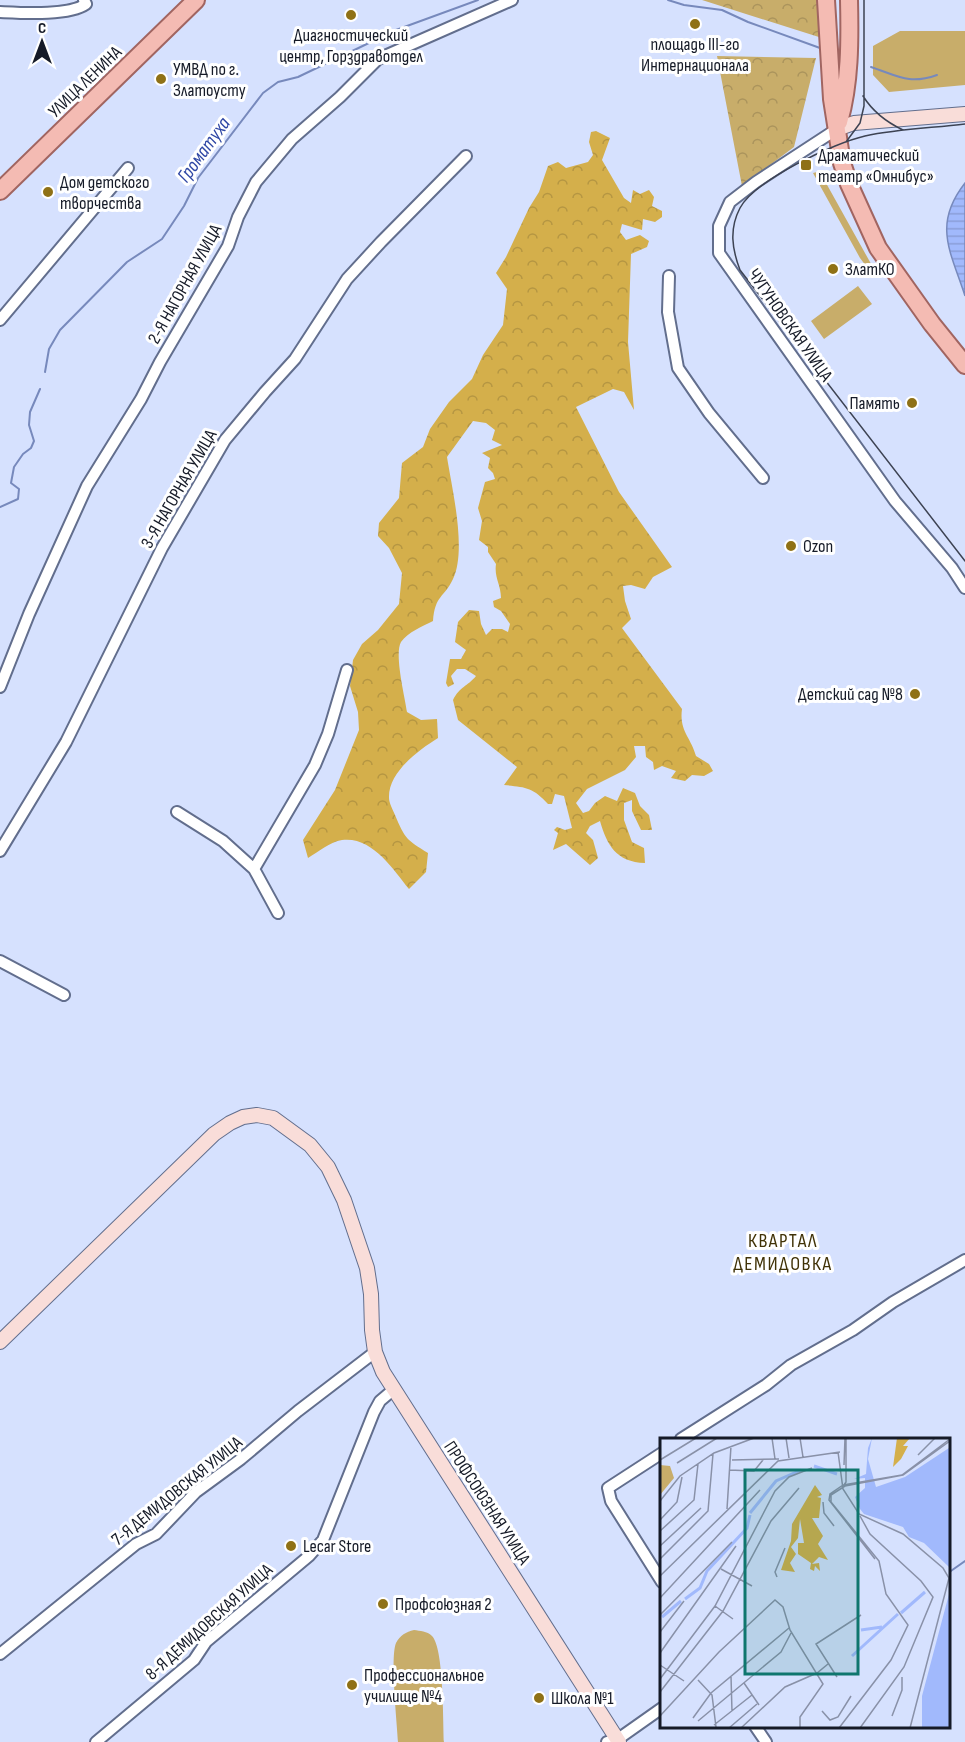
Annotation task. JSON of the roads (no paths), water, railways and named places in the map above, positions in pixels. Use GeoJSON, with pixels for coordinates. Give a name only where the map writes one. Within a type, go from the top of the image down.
{"type":"FeatureCollection","features":[{"type":"Feature","properties":{"kind":"main road","name":"УЛИЦА ЛЕНИНА"},"geometry":{"type":"LineString","coordinates":[[0,191],[196,0]]}},
{"type":"Feature","properties":{"kind":"main road"},"geometry":{"type":"LineString","coordinates":[[826,0],[832,99],[842,163],[862,215],[878,248],[932,324],[965,365]]}},
{"type":"Feature","properties":{"kind":"main road"},"geometry":{"type":"LineString","coordinates":[[837,129],[846,99],[848,80],[849,0]]}},
{"type":"Feature","properties":{"kind":"main road"},"geometry":{"type":"LineString","coordinates":[[837,129],[854,123],[965,114]]}},
{"type":"Feature","properties":{"kind":"main road","name":"ПРОФСОЮЗНАЯ УЛИЦА"},"geometry":{"type":"LineString","coordinates":[[0,1342],[200,1147],[230,1123],[243,1117],[257,1115],[273,1118],[285,1125],[310,1145],[328,1167],[344,1200],[367,1268],[375,1352],[383,1372],[615,1741]]}},
{"type":"Feature","properties":{"kind":"street"},"geometry":{"type":"LineString","coordinates":[[0,12],[78,10],[86,4],[84,0]]}},
{"type":"Feature","properties":{"kind":"street","name":"2-Я НАГОРНАЯ УЛИЦА"},"geometry":{"type":"LineString","coordinates":[[0,687],[29,615],[87,486],[141,399],[228,246],[238,217],[256,182],[292,139],[340,97],[378,58],[512,0]]}},
{"type":"Feature","properties":{"kind":"street","name":"ЧУГУНОВСКАЯ УЛИЦА"},"geometry":{"type":"LineString","coordinates":[[837,129],[756,182],[730,202],[719,226],[719,253],[895,501],[952,568],[965,588]]}},
{"type":"Feature","properties":{"kind":"street","name":"3-Я НАГОРНАЯ УЛИЦА"},"geometry":{"type":"LineString","coordinates":[[0,851],[66,742],[162,548],[225,440],[295,359],[347,279],[466,156]]}},
{"type":"Feature","properties":{"kind":"street"},"geometry":{"type":"LineString","coordinates":[[0,320],[128,168]]}},
{"type":"Feature","properties":{"kind":"street"},"geometry":{"type":"LineString","coordinates":[[669,276],[668,312],[678,368],[709,413],[763,478]]}},
{"type":"Feature","properties":{"kind":"street"},"geometry":{"type":"LineString","coordinates":[[254,869],[315,765],[328,734],[348,670]]}},
{"type":"Feature","properties":{"kind":"street"},"geometry":{"type":"LineString","coordinates":[[177,812],[223,841],[254,869],[278,914]]}},
{"type":"Feature","properties":{"kind":"street"},"geometry":{"type":"LineString","coordinates":[[0,961],[64,995]]}},
{"type":"Feature","properties":{"kind":"street"},"geometry":{"type":"LineString","coordinates":[[683,1438],[766,1385],[791,1365],[853,1330],[893,1302],[965,1260]]}},
{"type":"Feature","properties":{"kind":"street","name":"7-Я ДЕМИДОВСКАЯ УЛИЦА"},"geometry":{"type":"LineString","coordinates":[[0,1654],[136,1544],[156,1534],[196,1492],[375,1352]]}},
{"type":"Feature","properties":{"kind":"street","name":"8-Я ДЕМИДОВСКАЯ УЛИЦА"},"geometry":{"type":"LineString","coordinates":[[96,1742],[194,1660],[206,1642],[309,1556],[323,1540],[374,1412],[380,1401],[393,1390]]}},
{"type":"Feature","properties":{"kind":"street"},"geometry":{"type":"LineString","coordinates":[[660,1454],[608,1488],[611,1502],[660,1579]]}},
{"type":"Feature","properties":{"kind":"street"},"geometry":{"type":"LineString","coordinates":[[615,1741],[660,1709]]}},
{"type":"Feature","properties":{"kind":"street"},"geometry":{"type":"LineString","coordinates":[[756,1727],[766,1742]]}},
{"type":"Feature","properties":{"kind":"water"},"geometry":{"type":"Polygon","coordinates":[[[965,183],[965,296],[950,252],[947,226],[949,212],[965,183]]]}},
{"type":"Feature","properties":{"kind":"waterway","name":"Громатуха"},"geometry":{"type":"LineString","coordinates":[[45,372],[49,349],[60,330],[127,262],[162,239],[184,206],[198,178],[263,93],[278,82],[298,77],[396,30],[478,0]]}},
{"type":"Feature","properties":{"kind":"waterway","name":"Громатуха"},"geometry":{"type":"LineString","coordinates":[[668,0],[684,5],[722,10],[820,48]]}},
{"type":"Feature","properties":{"kind":"waterway","name":"Громатуха"},"geometry":{"type":"LineString","coordinates":[[871,67],[911,79],[937,75]]}},
{"type":"Feature","properties":{"kind":"waterway","name":"Громатуха"},"geometry":{"type":"LineString","coordinates":[[0,507],[18,499],[19,489],[11,483],[14,467],[23,454],[31,448],[34,441],[29,425],[30,412],[40,389]]}},
{"type":"Feature","properties":{"kind":"waterway"},"geometry":{"type":"LineString","coordinates":[[950,1572],[965,1561]]}},
{"type":"Feature","properties":{"kind":"tram line"},"geometry":{"type":"LineString","coordinates":[[846,142],[860,123],[864,106],[864,0]]}},
{"type":"Feature","properties":{"kind":"tram line"},"geometry":{"type":"LineString","coordinates":[[863,96],[880,116],[903,130]]}},
{"type":"Feature","properties":{"kind":"tram line"},"geometry":{"type":"LineString","coordinates":[[965,124],[865,136],[816,154],[778,175],[748,197],[740,208],[733,231],[735,254],[740,270],[965,561]]}},
{"type":"Feature","properties":{"kind":"place","name":"Диагностический центр, Горздравотдел"},"geometry":{"type":"Point","coordinates":[351,15]}},
{"type":"Feature","properties":{"kind":"place","name":"площадь III-го Интернационала"},"geometry":{"type":"Point","coordinates":[695,24]}},
{"type":"Feature","properties":{"kind":"place","name":"УМВД по г. Златоусту"},"geometry":{"type":"Point","coordinates":[161,79]}},
{"type":"Feature","properties":{"kind":"place","name":"Драматический театр «Омнибус»"},"geometry":{"type":"Point","coordinates":[806,165]}},
{"type":"Feature","properties":{"kind":"place","name":"Дом детского творчества"},"geometry":{"type":"Point","coordinates":[48,192]}},
{"type":"Feature","properties":{"kind":"place","name":"ЗлатКО"},"geometry":{"type":"Point","coordinates":[833,269]}},
{"type":"Feature","properties":{"kind":"place","name":"Память"},"geometry":{"type":"Point","coordinates":[912,403]}},
{"type":"Feature","properties":{"kind":"place","name":"Ozon"},"geometry":{"type":"Point","coordinates":[791,546]}},
{"type":"Feature","properties":{"kind":"place","name":"Детский сад №8"},"geometry":{"type":"Point","coordinates":[915,694]}},
{"type":"Feature","properties":{"kind":"place","name":"Lecar Store"},"geometry":{"type":"Point","coordinates":[291,1546]}},
{"type":"Feature","properties":{"kind":"place","name":"Профсоюзная 2"},"geometry":{"type":"Point","coordinates":[383,1604]}},
{"type":"Feature","properties":{"kind":"place","name":"Профессиональное училище №4"},"geometry":{"type":"Point","coordinates":[352,1685]}},
{"type":"Feature","properties":{"kind":"place","name":"Школа №1"},"geometry":{"type":"Point","coordinates":[539,1698]}},
{"type":"Feature","properties":{"kind":"district","name":"КВАРТАЛ ДЕМИДОВКА"},"geometry":{"type":"Point","coordinates":[783,1252]}}]}
